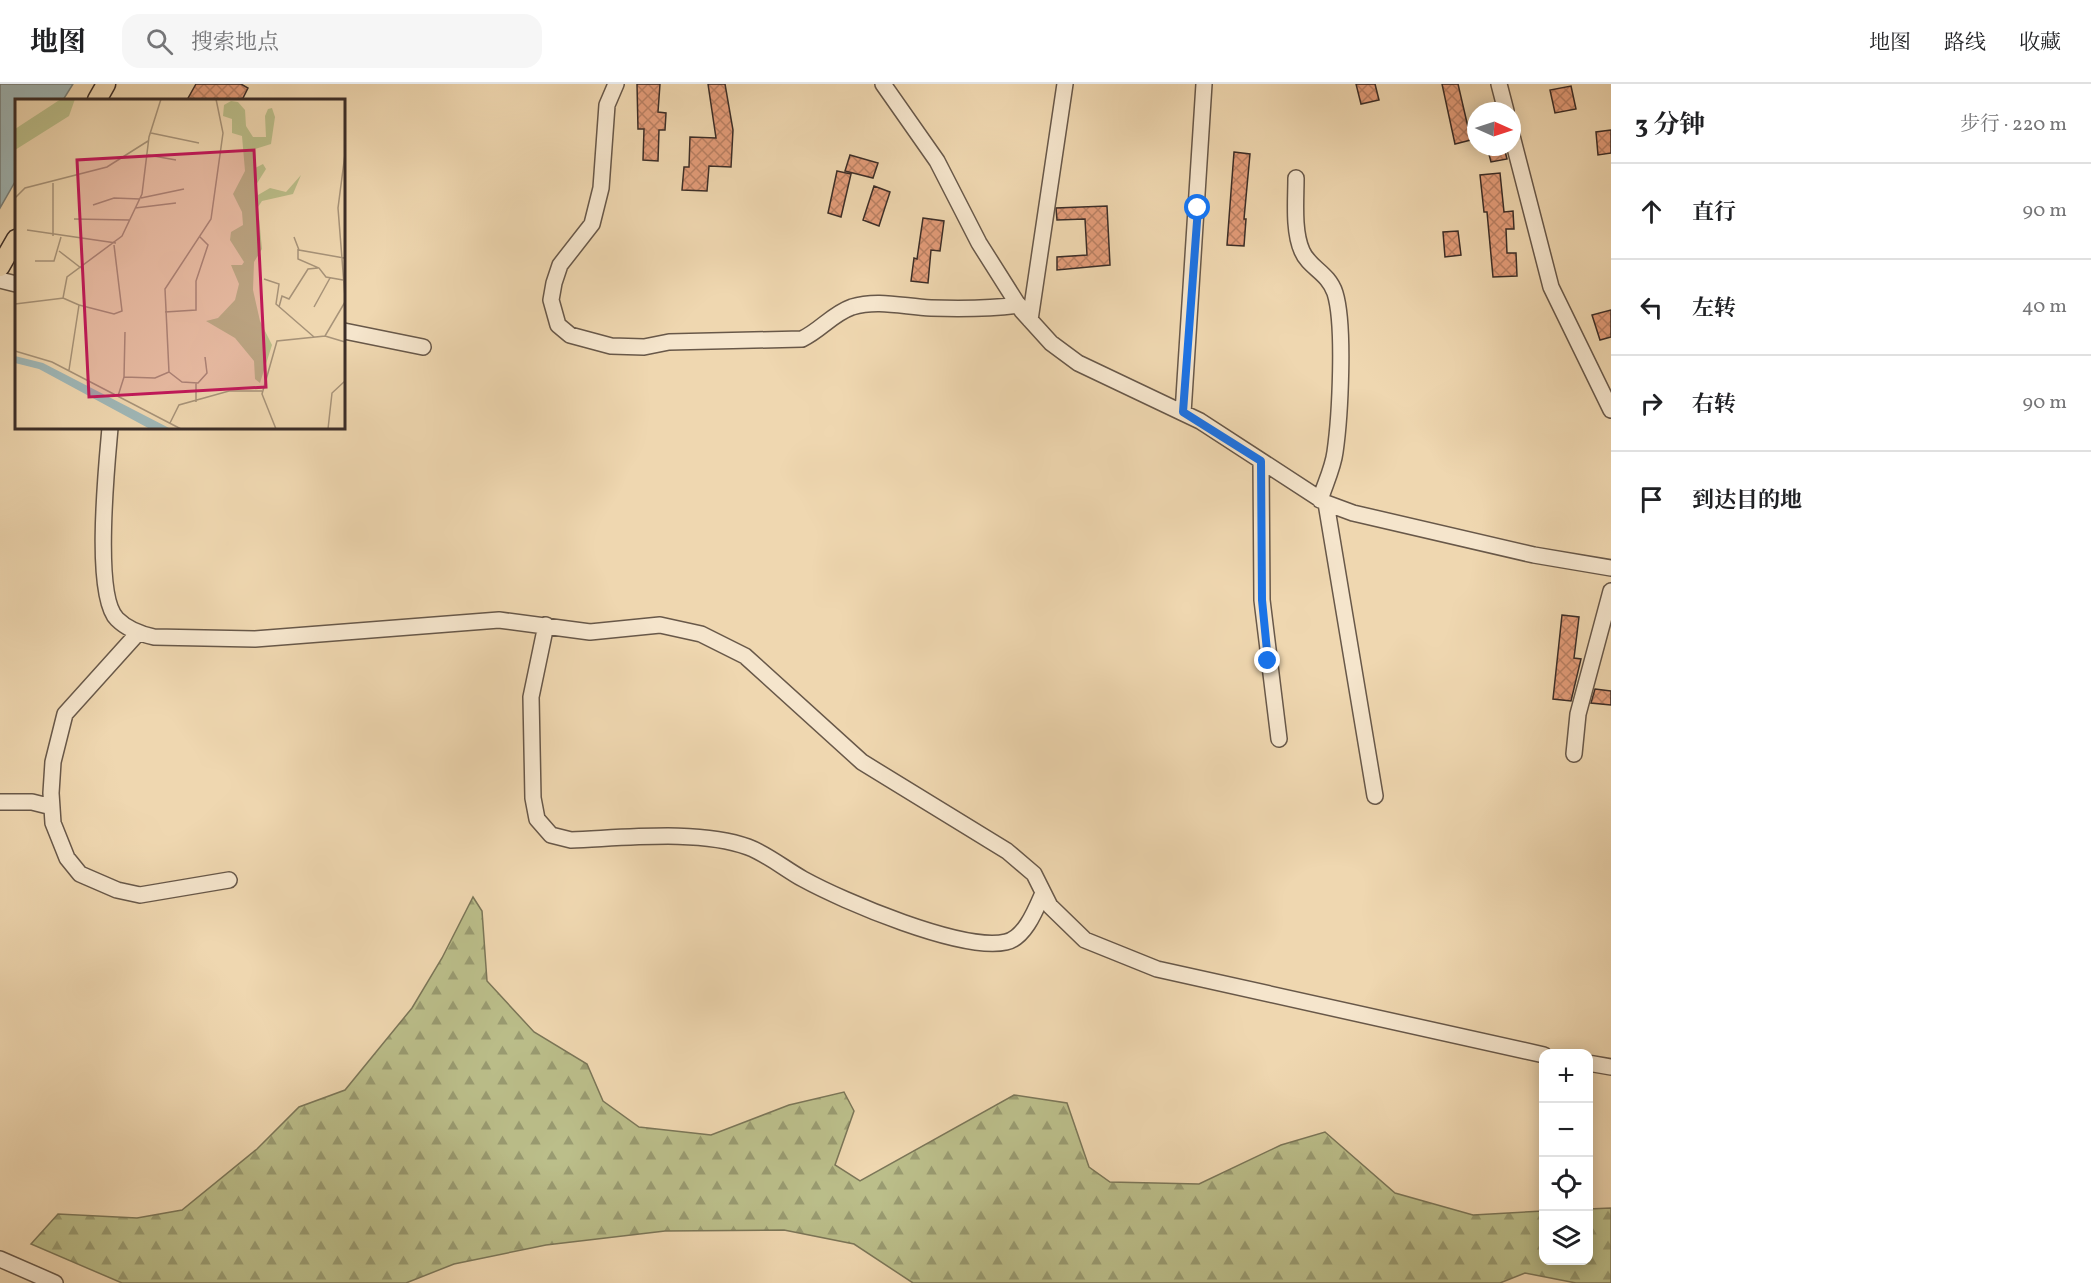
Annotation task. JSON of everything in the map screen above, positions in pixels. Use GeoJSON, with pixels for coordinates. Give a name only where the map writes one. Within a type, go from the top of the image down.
{"type":"FeatureCollection","features":[{"type":"Feature","properties":{"kind":"main road"},"geometry":{"type":"LineString","coordinates":[[98,99],[106,84]]}},
{"type":"Feature","properties":{"kind":"main road"},"geometry":{"type":"LineString","coordinates":[[0,267],[15,240]]}},
{"type":"Feature","properties":{"kind":"street"},"geometry":{"type":"LineString","coordinates":[[616,84],[607,105],[601,188],[592,224],[560,265],[554,283],[551,300],[558,325],[570,335],[611,346],[644,347],[669,342],[802,339],[816,332],[829,318],[852,308],[873,303],[981,310],[1019,305]]}},
{"type":"Feature","properties":{"kind":"street"},"geometry":{"type":"LineString","coordinates":[[883,84],[937,161],[979,243],[1019,305],[1051,343],[1078,363],[1183,412],[1323,501],[1353,513],[1523,553],[1585,566],[1611,568]]}},
{"type":"Feature","properties":{"kind":"street"},"geometry":{"type":"LineString","coordinates":[[1030,320],[1065,84]]}},
{"type":"Feature","properties":{"kind":"street"},"geometry":{"type":"LineString","coordinates":[[1183,412],[1204,84]]}},
{"type":"Feature","properties":{"kind":"street"},"geometry":{"type":"LineString","coordinates":[[1499,84],[1504,102]]}},
{"type":"Feature","properties":{"kind":"street"},"geometry":{"type":"LineString","coordinates":[[1517,156],[1551,287],[1611,410]]}},
{"type":"Feature","properties":{"kind":"street"},"geometry":{"type":"LineString","coordinates":[[1296,178],[1297,221],[1302,252],[1330,278],[1336,296],[1339,324],[1338,422],[1335,454],[1323,501],[1375,796]]}},
{"type":"Feature","properties":{"kind":"street"},"geometry":{"type":"LineString","coordinates":[[0,280],[15,284]]}},
{"type":"Feature","properties":{"kind":"street"},"geometry":{"type":"LineString","coordinates":[[345,331],[423,347]]}},
{"type":"Feature","properties":{"kind":"street"},"geometry":{"type":"LineString","coordinates":[[110,429],[101,538],[108,596],[115,618],[138,633],[153,637],[255,639],[499,620],[590,632],[660,625],[701,634],[745,656],[862,762],[1007,851],[1034,874],[1050,906],[1085,940],[1157,969],[1539,1054]]}},
{"type":"Feature","properties":{"kind":"street"},"geometry":{"type":"LineString","coordinates":[[1261,461],[1262,600],[1279,739]]}},
{"type":"Feature","properties":{"kind":"street"},"geometry":{"type":"LineString","coordinates":[[1574,754],[1578,714],[1611,591]]}},
{"type":"Feature","properties":{"kind":"street"},"geometry":{"type":"LineString","coordinates":[[546,625],[531,697],[531,742],[533,798],[537,819],[551,835],[571,840],[712,838],[749,847],[804,879],[845,899],[955,939],[984,943],[1007,942],[1022,932],[1043,893]]}},
{"type":"Feature","properties":{"kind":"street"},"geometry":{"type":"LineString","coordinates":[[138,633],[65,714],[53,762],[53,823],[67,858],[80,874],[107,886],[140,895],[229,880]]}},
{"type":"Feature","properties":{"kind":"street"},"geometry":{"type":"LineString","coordinates":[[0,802],[32,802],[52,807]]}},
{"type":"Feature","properties":{"kind":"street"},"geometry":{"type":"LineString","coordinates":[[1593,1064],[1611,1067]]}},
{"type":"Feature","properties":{"kind":"street"},"geometry":{"type":"LineString","coordinates":[[0,1259],[55,1283]]}},
{"type":"Feature","properties":{"kind":"green space"},"geometry":{"type":"Polygon","coordinates":[[[473,897],[482,911],[487,981],[534,1032],[587,1064],[603,1101],[639,1127],[711,1135],[789,1105],[844,1092],[854,1111],[835,1165],[860,1181],[1014,1095],[1067,1103],[1089,1167],[1110,1182],[1199,1184],[1281,1145],[1325,1132],[1395,1193],[1473,1215],[1539,1211],[1539,1265],[1593,1265],[1593,1209],[1611,1208],[1611,1283],[1576,1283],[1525,1273],[1500,1283],[913,1283],[854,1244],[784,1230],[665,1231],[546,1245],[454,1264],[406,1283],[122,1283],[31,1244],[58,1214],[137,1218],[182,1210],[257,1149],[299,1107],[345,1090],[412,1008],[442,958],[473,897]]]}},
{"type":"Feature","properties":{"kind":"water"},"geometry":{"type":"Polygon","coordinates":[[[0,84],[73,84],[64,99],[15,99],[15,182],[0,208],[0,84]]]}},
{"type":"Feature","properties":{"kind":"building"},"geometry":{"type":"Polygon","coordinates":[[[196,84],[241,84],[248,88],[242,99],[188,99],[196,84]]]}},
{"type":"Feature","properties":{"kind":"building"},"geometry":{"type":"Polygon","coordinates":[[[637,84],[660,84],[658,112],[666,113],[665,130],[659,130],[658,161],[643,160],[644,129],[638,129],[637,84]]]}},
{"type":"Feature","properties":{"kind":"building"},"geometry":{"type":"Polygon","coordinates":[[[708,84],[725,84],[733,130],[731,167],[709,166],[707,191],[682,190],[684,167],[689,167],[690,137],[716,138],[708,84]]]}},
{"type":"Feature","properties":{"kind":"building"},"geometry":{"type":"Polygon","coordinates":[[[1356,84],[1375,84],[1379,100],[1361,104],[1356,84]]]}},
{"type":"Feature","properties":{"kind":"building"},"geometry":{"type":"Polygon","coordinates":[[[1442,84],[1458,84],[1467,123],[1467,141],[1455,144],[1442,84]]]}},
{"type":"Feature","properties":{"kind":"building"},"geometry":{"type":"Polygon","coordinates":[[[1571,86],[1576,109],[1555,113],[1550,90],[1571,86]]]}},
{"type":"Feature","properties":{"kind":"building"},"geometry":{"type":"Polygon","coordinates":[[[1611,130],[1611,153],[1598,155],[1596,132],[1611,130]]]}},
{"type":"Feature","properties":{"kind":"building"},"geometry":{"type":"Polygon","coordinates":[[[1234,152],[1250,154],[1244,246],[1227,245],[1234,152]]]}},
{"type":"Feature","properties":{"kind":"building"},"geometry":{"type":"Polygon","coordinates":[[[850,155],[878,163],[873,178],[845,171],[850,155]]]}},
{"type":"Feature","properties":{"kind":"building"},"geometry":{"type":"Polygon","coordinates":[[[1489,156],[1506,156],[1507,159],[1491,162],[1489,156]]]}},
{"type":"Feature","properties":{"kind":"building"},"geometry":{"type":"Polygon","coordinates":[[[837,171],[851,174],[841,217],[828,213],[837,171]]]}},
{"type":"Feature","properties":{"kind":"building"},"geometry":{"type":"Polygon","coordinates":[[[1500,173],[1504,212],[1513,211],[1514,229],[1506,229],[1507,253],[1516,253],[1517,276],[1493,277],[1487,212],[1484,212],[1480,175],[1500,173]]]}},
{"type":"Feature","properties":{"kind":"building"},"geometry":{"type":"Polygon","coordinates":[[[874,186],[890,192],[879,226],[863,220],[874,186]]]}},
{"type":"Feature","properties":{"kind":"building"},"geometry":{"type":"Polygon","coordinates":[[[1107,206],[1110,265],[1057,270],[1057,257],[1087,255],[1085,219],[1057,220],[1056,208],[1107,206]]]}},
{"type":"Feature","properties":{"kind":"building"},"geometry":{"type":"Polygon","coordinates":[[[923,218],[944,221],[940,251],[931,250],[928,283],[911,281],[923,218]]]}},
{"type":"Feature","properties":{"kind":"building"},"geometry":{"type":"Polygon","coordinates":[[[1458,231],[1461,255],[1445,257],[1443,232],[1458,231]]]}},
{"type":"Feature","properties":{"kind":"building"},"geometry":{"type":"Polygon","coordinates":[[[1611,310],[1611,337],[1600,340],[1592,315],[1611,310]]]}},
{"type":"Feature","properties":{"kind":"building"},"geometry":{"type":"Polygon","coordinates":[[[1562,615],[1579,617],[1574,658],[1581,659],[1571,701],[1553,699],[1562,615]]]}},
{"type":"Feature","properties":{"kind":"building"},"geometry":{"type":"Polygon","coordinates":[[[1595,689],[1611,691],[1611,705],[1591,703],[1595,689]]]}},
{"type":"Feature","properties":{"kind":"route"},"geometry":{"type":"LineString","coordinates":[[1198,208],[1183,412],[1261,461],[1259,492],[1262,600],[1268,661]]}}]}
